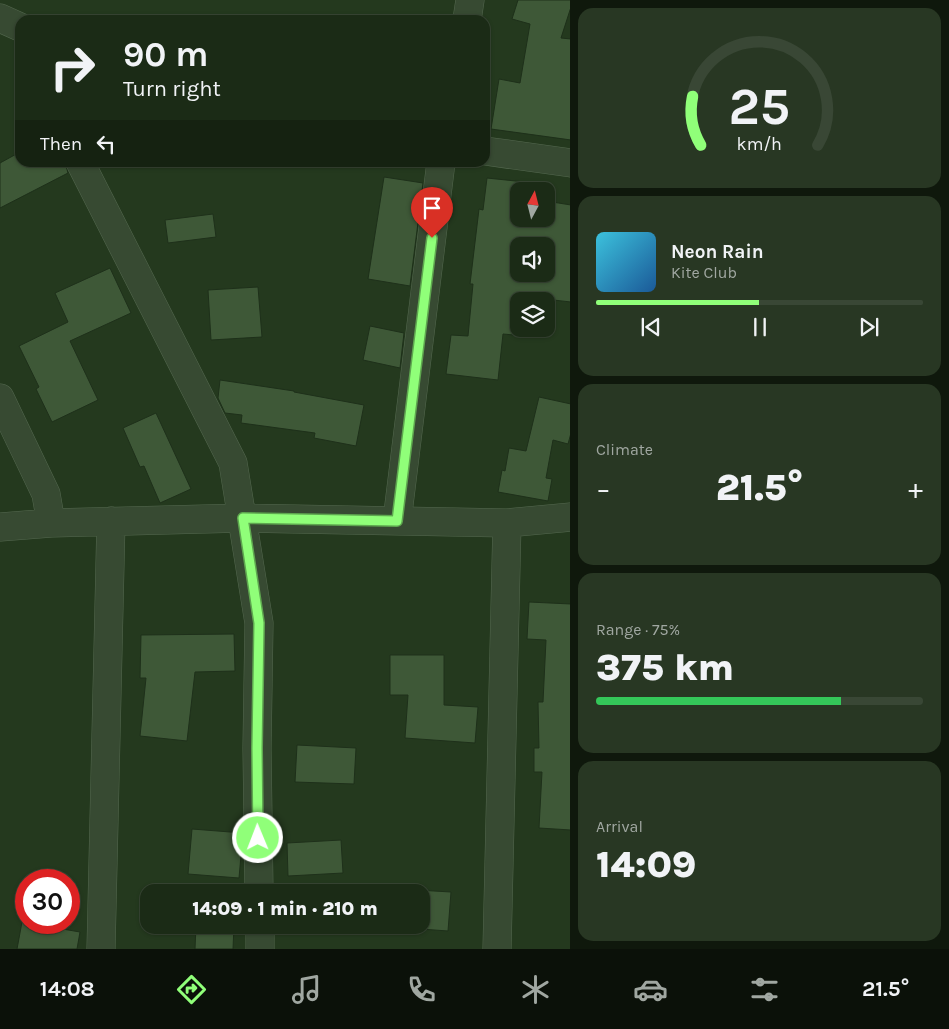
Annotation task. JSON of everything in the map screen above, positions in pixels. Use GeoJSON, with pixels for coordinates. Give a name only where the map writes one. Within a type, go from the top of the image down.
{"type":"FeatureCollection","features":[{"type":"Feature","properties":{"kind":"street"},"geometry":{"type":"LineString","coordinates":[[468,15],[470,0]]}},
{"type":"Feature","properties":{"kind":"street"},"geometry":{"type":"LineString","coordinates":[[0,18],[15,25]]}},
{"type":"Feature","properties":{"kind":"street"},"geometry":{"type":"LineString","coordinates":[[490,152],[570,163]]}},
{"type":"Feature","properties":{"kind":"street"},"geometry":{"type":"LineString","coordinates":[[83,167],[233,463],[259,623],[257,748],[259,884]]}},
{"type":"Feature","properties":{"kind":"street"},"geometry":{"type":"LineString","coordinates":[[397,521],[440,167]]}},
{"type":"Feature","properties":{"kind":"street"},"geometry":{"type":"LineString","coordinates":[[0,398],[46,494],[51,523]]}},
{"type":"Feature","properties":{"kind":"street"},"geometry":{"type":"LineString","coordinates":[[0,527],[51,523],[243,518],[507,523],[570,517]]}},
{"type":"Feature","properties":{"kind":"street"},"geometry":{"type":"LineString","coordinates":[[101,949],[111,521]]}},
{"type":"Feature","properties":{"kind":"street"},"geometry":{"type":"LineString","coordinates":[[497,949],[507,523]]}},
{"type":"Feature","properties":{"kind":"street"},"geometry":{"type":"LineString","coordinates":[[260,934],[260,949]]}},
{"type":"Feature","properties":{"kind":"building"},"geometry":{"type":"Polygon","coordinates":[[[518,0],[570,0],[570,10],[561,38],[570,39],[570,140],[491,129],[499,79],[520,83],[530,24],[512,19],[518,0]]]}},
{"type":"Feature","properties":{"kind":"building"},"geometry":{"type":"Polygon","coordinates":[[[15,155],[15,167],[66,167],[68,173],[0,208],[0,163],[15,155]]]}},
{"type":"Feature","properties":{"kind":"building"},"geometry":{"type":"Polygon","coordinates":[[[384,177],[423,183],[410,286],[368,279],[384,177]]]}},
{"type":"Feature","properties":{"kind":"building"},"geometry":{"type":"Polygon","coordinates":[[[487,178],[525,182],[510,182],[510,228],[555,228],[555,202],[570,205],[570,302],[555,300],[555,292],[510,292],[510,335],[503,334],[498,380],[446,374],[451,335],[468,336],[473,284],[470,284],[479,209],[483,210],[487,178]]]}},
{"type":"Feature","properties":{"kind":"building"},"geometry":{"type":"Polygon","coordinates":[[[213,214],[216,237],[168,243],[165,220],[213,214]]]}},
{"type":"Feature","properties":{"kind":"building"},"geometry":{"type":"Polygon","coordinates":[[[110,268],[131,313],[70,341],[98,400],[52,422],[36,389],[39,387],[19,346],[68,322],[55,293],[110,268]]]}},
{"type":"Feature","properties":{"kind":"building"},"geometry":{"type":"Polygon","coordinates":[[[258,287],[262,337],[211,340],[208,290],[258,287]]]}},
{"type":"Feature","properties":{"kind":"building"},"geometry":{"type":"Polygon","coordinates":[[[370,326],[404,333],[400,368],[363,360],[370,326]]]}},
{"type":"Feature","properties":{"kind":"building"},"geometry":{"type":"Polygon","coordinates":[[[220,380],[294,391],[364,405],[356,446],[314,438],[315,433],[241,423],[242,415],[225,413],[218,398],[220,380]]]}},
{"type":"Feature","properties":{"kind":"building"},"geometry":{"type":"Polygon","coordinates":[[[539,397],[570,404],[570,437],[568,444],[553,440],[546,478],[552,479],[548,501],[498,492],[502,470],[505,471],[509,448],[526,451],[539,397]]]}},
{"type":"Feature","properties":{"kind":"building"},"geometry":{"type":"Polygon","coordinates":[[[156,413],[191,489],[160,503],[144,466],[140,467],[123,428],[156,413]]]}},
{"type":"Feature","properties":{"kind":"building"},"geometry":{"type":"Polygon","coordinates":[[[529,602],[570,604],[570,830],[539,828],[542,772],[534,772],[534,748],[539,748],[538,702],[543,702],[546,640],[527,639],[529,602]]]}},
{"type":"Feature","properties":{"kind":"building"},"geometry":{"type":"Polygon","coordinates":[[[234,634],[235,671],[195,672],[187,741],[140,736],[146,678],[140,678],[141,635],[234,634]]]}},
{"type":"Feature","properties":{"kind":"building"},"geometry":{"type":"Polygon","coordinates":[[[390,655],[444,655],[444,705],[478,707],[475,743],[405,738],[408,695],[390,695],[390,655]]]}},
{"type":"Feature","properties":{"kind":"building"},"geometry":{"type":"Polygon","coordinates":[[[297,745],[356,748],[354,784],[295,782],[297,745]]]}},
{"type":"Feature","properties":{"kind":"building"},"geometry":{"type":"Polygon","coordinates":[[[192,829],[243,833],[239,878],[188,874],[192,829]]]}},
{"type":"Feature","properties":{"kind":"building"},"geometry":{"type":"Polygon","coordinates":[[[341,840],[343,873],[288,876],[287,843],[341,840]]]}},
{"type":"Feature","properties":{"kind":"building"},"geometry":{"type":"Polygon","coordinates":[[[430,891],[451,892],[448,931],[430,930],[430,891]]]}},
{"type":"Feature","properties":{"kind":"building"},"geometry":{"type":"Polygon","coordinates":[[[20,934],[80,934],[77,949],[17,949],[20,934]]]}},
{"type":"Feature","properties":{"kind":"building"},"geometry":{"type":"Polygon","coordinates":[[[196,934],[234,934],[233,949],[195,949],[196,934]]]}},
{"type":"Feature","properties":{"kind":"route"},"geometry":{"type":"LineString","coordinates":[[258,838],[259,623],[243,518],[397,521],[432,238]]}}]}
